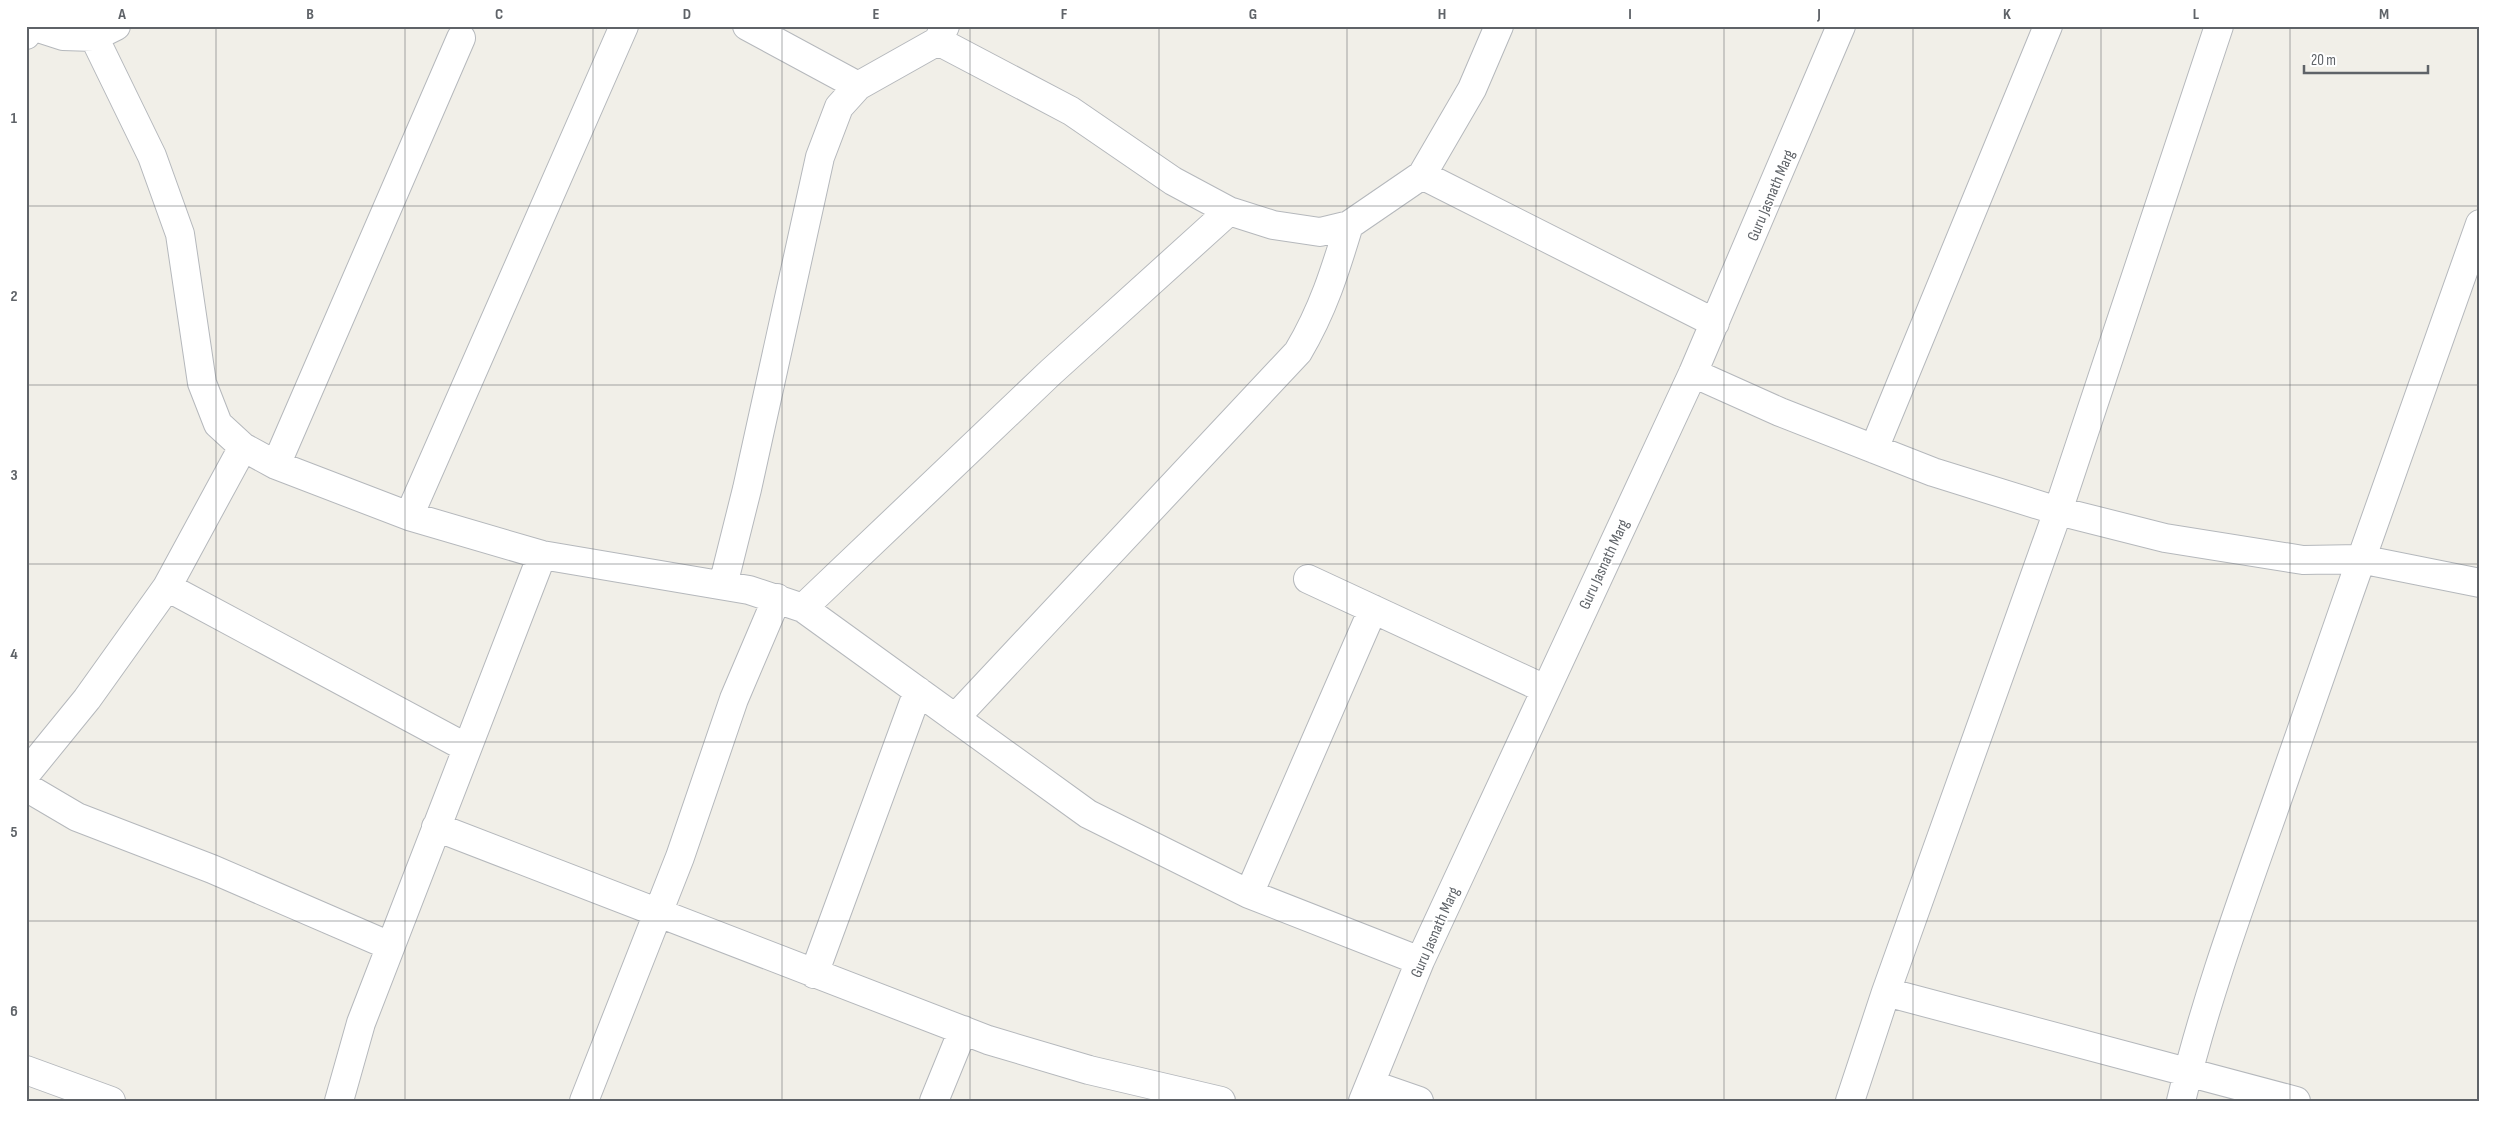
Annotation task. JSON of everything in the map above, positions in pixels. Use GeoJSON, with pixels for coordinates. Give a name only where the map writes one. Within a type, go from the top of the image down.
{"type":"FeatureCollection","features":[{"type":"Feature","properties":{"kind":"street"},"geometry":{"type":"LineString","coordinates":[[26,35],[32,26],[64,36],[105,32],[180,234],[202,382],[218,424],[243,447],[276,465],[409,516],[542,555],[723,585],[777,598],[803,608],[1088,814],[1249,894],[1420,961]]}},
{"type":"Feature","properties":{"kind":"street"},"geometry":{"type":"LineString","coordinates":[[409,516],[624,26]]}},
{"type":"Feature","properties":{"kind":"street"},"geometry":{"type":"LineString","coordinates":[[747,26],[858,86]]}},
{"type":"Feature","properties":{"kind":"street"},"geometry":{"type":"LineString","coordinates":[[723,585],[820,157],[839,107],[858,86],[941,34],[1071,112],[1173,182],[1229,211],[1273,225],[1320,232],[1348,225],[1422,175],[1472,89],[1499,26]]}},
{"type":"Feature","properties":{"kind":"street","name":"Guru Jasnath Marg"},"geometry":{"type":"LineString","coordinates":[[1366,1092],[1420,961],[1693,373],[1842,26]]}},
{"type":"Feature","properties":{"kind":"street"},"geometry":{"type":"LineString","coordinates":[[1874,449],[2048,26]]}},
{"type":"Feature","properties":{"kind":"street"},"geometry":{"type":"LineString","coordinates":[[1850,1101],[1886,992],[2058,511],[2219,26]]}},
{"type":"Feature","properties":{"kind":"street"},"geometry":{"type":"LineString","coordinates":[[276,465],[461,38]]}},
{"type":"Feature","properties":{"kind":"street"},"geometry":{"type":"LineString","coordinates":[[1422,175],[1715,323]]}},
{"type":"Feature","properties":{"kind":"street"},"geometry":{"type":"LineString","coordinates":[[803,608],[1051,372],[1229,211]]}},
{"type":"Feature","properties":{"kind":"street"},"geometry":{"type":"LineString","coordinates":[[2181,1101],[2196,1038],[2221,964],[2360,559],[2480,224]]}},
{"type":"Feature","properties":{"kind":"street"},"geometry":{"type":"LineString","coordinates":[[955,718],[1298,352],[1316,322],[1327,295],[1348,225]]}},
{"type":"Feature","properties":{"kind":"street"},"geometry":{"type":"LineString","coordinates":[[1693,373],[1780,412],[1942,475],[2058,511],[2165,538],[2303,560],[2360,559],[2480,583]]}},
{"type":"Feature","properties":{"kind":"street"},"geometry":{"type":"LineString","coordinates":[[26,774],[87,699],[167,587],[243,447]]}},
{"type":"Feature","properties":{"kind":"street"},"geometry":{"type":"LineString","coordinates":[[339,1101],[361,1023],[542,555]]}},
{"type":"Feature","properties":{"kind":"street"},"geometry":{"type":"LineString","coordinates":[[1308,579],[1545,689]]}},
{"type":"Feature","properties":{"kind":"street"},"geometry":{"type":"LineString","coordinates":[[167,587],[467,748]]}},
{"type":"Feature","properties":{"kind":"street"},"geometry":{"type":"LineString","coordinates":[[584,1101],[680,857],[734,698],[777,598]]}},
{"type":"Feature","properties":{"kind":"street"},"geometry":{"type":"LineString","coordinates":[[1249,894],[1373,609]]}},
{"type":"Feature","properties":{"kind":"street"},"geometry":{"type":"LineString","coordinates":[[814,974],[918,691]]}},
{"type":"Feature","properties":{"kind":"street"},"geometry":{"type":"LineString","coordinates":[[26,787],[76,817],[212,869],[390,946]]}},
{"type":"Feature","properties":{"kind":"street"},"geometry":{"type":"LineString","coordinates":[[436,827],[963,1030],[1089,1070],[1221,1101]]}},
{"type":"Feature","properties":{"kind":"street"},"geometry":{"type":"LineString","coordinates":[[1886,992],[2296,1101]]}},
{"type":"Feature","properties":{"kind":"street"},"geometry":{"type":"LineString","coordinates":[[934,1101],[963,1030]]}},
{"type":"Feature","properties":{"kind":"street"},"geometry":{"type":"LineString","coordinates":[[26,1070],[111,1101]]}},
{"type":"Feature","properties":{"kind":"street"},"geometry":{"type":"LineString","coordinates":[[1366,1092],[1419,1101]]}}]}
